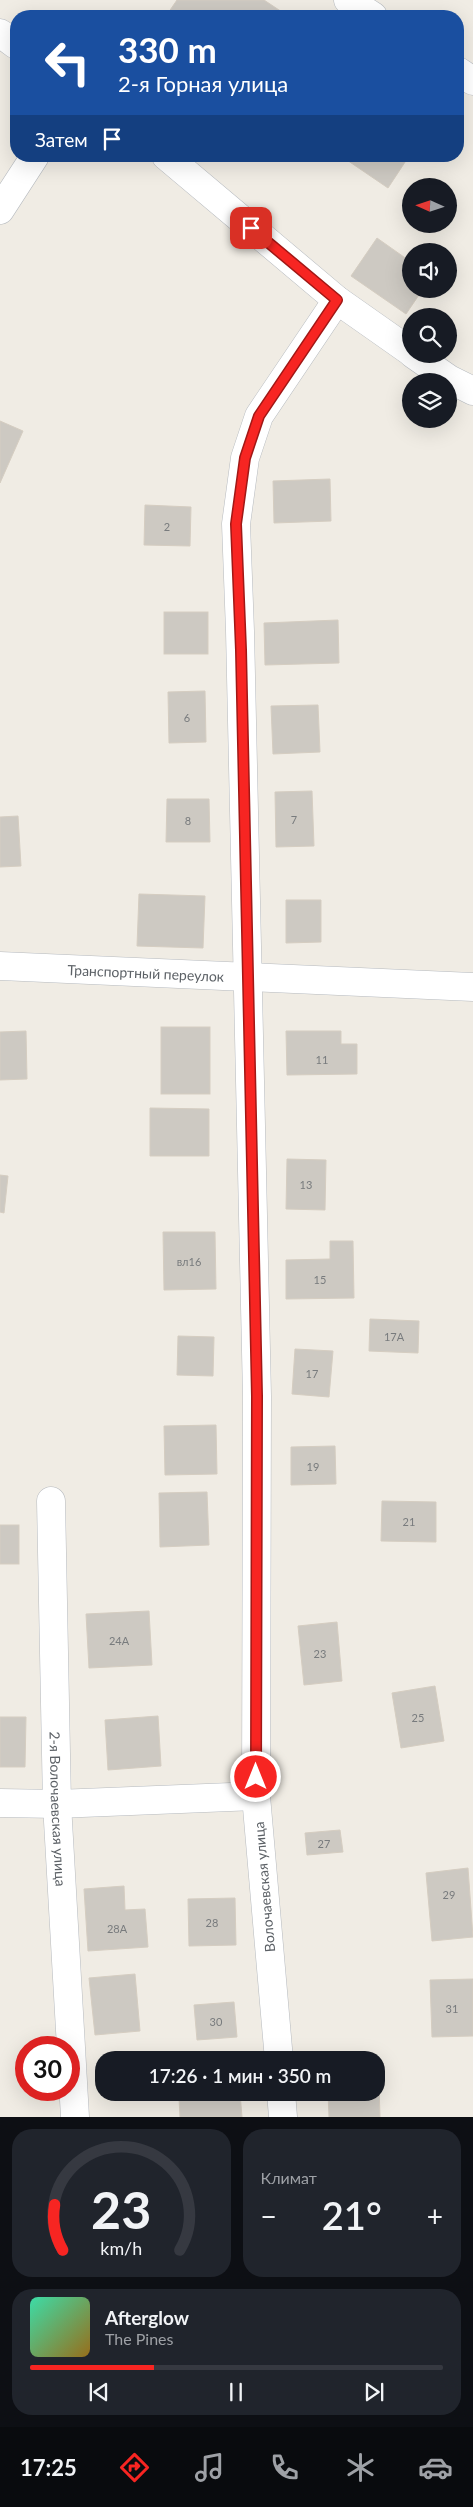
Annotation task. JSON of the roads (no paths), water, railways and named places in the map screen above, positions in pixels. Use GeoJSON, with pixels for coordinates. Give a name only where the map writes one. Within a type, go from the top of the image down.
{"type":"FeatureCollection","features":[{"type":"Feature","properties":{"kind":"street"},"geometry":{"type":"LineString","coordinates":[[348,0],[364,10]]}},
{"type":"Feature","properties":{"kind":"street"},"geometry":{"type":"LineString","coordinates":[[0,210],[31,162]]}},
{"type":"Feature","properties":{"kind":"street"},"geometry":{"type":"LineString","coordinates":[[173,162],[337,300],[402,346]]}},
{"type":"Feature","properties":{"kind":"street","name":"Волочаевская улица"},"geometry":{"type":"LineString","coordinates":[[278,2051],[256,1796],[257,1396],[236,524],[245,458],[259,416],[337,300]]}},
{"type":"Feature","properties":{"kind":"street"},"geometry":{"type":"LineString","coordinates":[[426,363],[449,379],[473,391]]}},
{"type":"Feature","properties":{"kind":"street","name":"Транспортный переулок"},"geometry":{"type":"LineString","coordinates":[[0,966],[473,987]]}},
{"type":"Feature","properties":{"kind":"street","name":"2-я Волочаевская улица"},"geometry":{"type":"LineString","coordinates":[[51,1500],[56,1804],[75,2117]]}},
{"type":"Feature","properties":{"kind":"street"},"geometry":{"type":"LineString","coordinates":[[0,1803],[56,1804],[256,1796]]}},
{"type":"Feature","properties":{"kind":"street"},"geometry":{"type":"LineString","coordinates":[[282,2101],[284,2117]]}}]}
